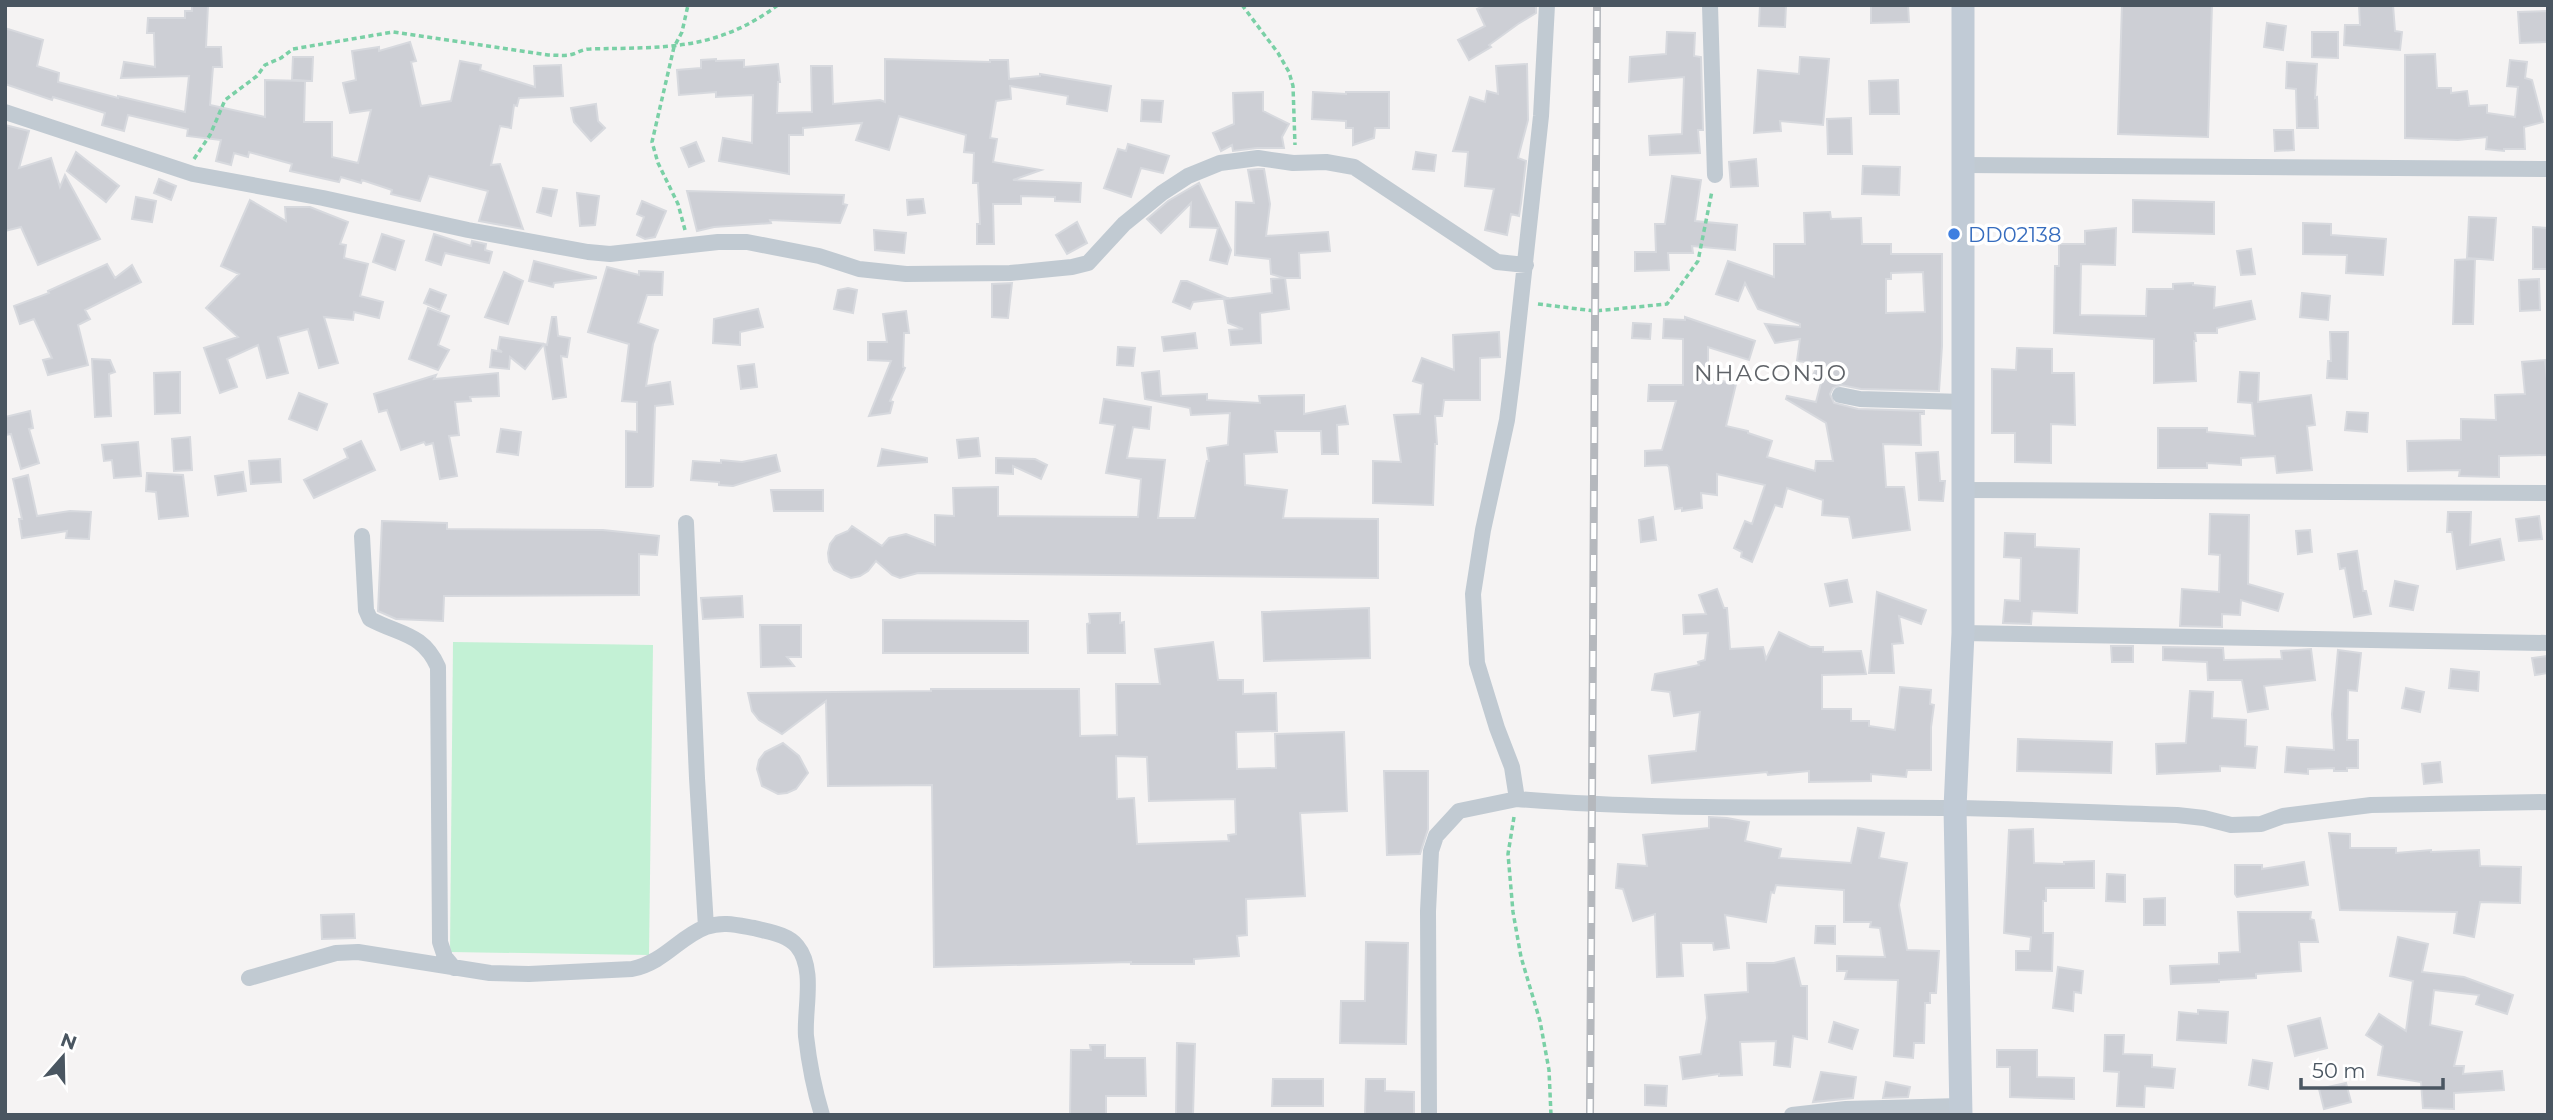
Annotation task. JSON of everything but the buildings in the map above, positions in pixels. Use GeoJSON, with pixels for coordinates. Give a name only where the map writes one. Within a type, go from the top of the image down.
{"type":"FeatureCollection","features":[{"type":"Feature","properties":{"kind":"main road"},"geometry":{"type":"LineString","coordinates":[[1960,1110],[1955,808],[1963,633],[1963,5]]}},
{"type":"Feature","properties":{"kind":"street"},"geometry":{"type":"LineString","coordinates":[[1517,799],[1512,767],[1477,663],[1473,594],[1483,530],[1507,420],[1541,116],[1548,5]]}},
{"type":"Feature","properties":{"kind":"street"},"geometry":{"type":"LineString","coordinates":[[1710,5],[1715,175]]}},
{"type":"Feature","properties":{"kind":"street"},"geometry":{"type":"LineString","coordinates":[[5,112],[185,172],[588,252],[610,254],[718,242],[747,242],[820,256],[859,269],[906,274],[999,273],[1072,267],[1088,263],[1124,224],[1188,176],[1220,163],[1258,158],[1293,163],[1326,162],[1354,167],[1497,262],[1526,265]]}},
{"type":"Feature","properties":{"kind":"street"},"geometry":{"type":"LineString","coordinates":[[1965,165],[2548,169]]}},
{"type":"Feature","properties":{"kind":"street"},"geometry":{"type":"LineString","coordinates":[[1840,395],[1860,399],[1963,402]]}},
{"type":"Feature","properties":{"kind":"street"},"geometry":{"type":"LineString","coordinates":[[1962,490],[2548,493]]}},
{"type":"Feature","properties":{"kind":"street"},"geometry":{"type":"LineString","coordinates":[[686,523],[706,927]]}},
{"type":"Feature","properties":{"kind":"street"},"geometry":{"type":"LineString","coordinates":[[362,536],[366,610],[370,619],[424,644],[438,667],[440,942],[445,957],[454,968]]}},
{"type":"Feature","properties":{"kind":"street"},"geometry":{"type":"LineString","coordinates":[[1963,633],[2548,643]]}},
{"type":"Feature","properties":{"kind":"street"},"geometry":{"type":"LineString","coordinates":[[1429,1115],[1428,911],[1431,851],[1436,836],[1460,811],[1517,799],[1594,805],[1790,809],[1955,808],[2177,815],[2231,825],[2261,824],[2283,816],[2371,805],[2548,802]]}},
{"type":"Feature","properties":{"kind":"street"},"geometry":{"type":"LineString","coordinates":[[249,978],[336,953],[358,952],[454,968],[529,974],[632,968],[646,966],[662,958],[706,927],[728,922],[770,932],[788,937],[799,948],[807,968],[806,1034],[813,1084],[822,1115]]}},
{"type":"Feature","properties":{"kind":"street"},"geometry":{"type":"LineString","coordinates":[[1792,1115],[1846,1109],[1960,1110]]}},
{"type":"Feature","properties":{"kind":"path"},"geometry":{"type":"LineString","coordinates":[[688,5],[682,32],[674,47],[652,142],[658,163],[678,204],[689,246]]}},
{"type":"Feature","properties":{"kind":"path"},"geometry":{"type":"LineString","coordinates":[[185,172],[210,135],[225,100],[257,76],[265,65],[293,49],[393,32],[548,55],[571,55],[586,49],[674,47],[735,32],[762,18],[778,5]]}},
{"type":"Feature","properties":{"kind":"path"},"geometry":{"type":"LineString","coordinates":[[1242,5],[1289,72],[1293,86],[1296,137],[1293,163]]}},
{"type":"Feature","properties":{"kind":"path"},"geometry":{"type":"LineString","coordinates":[[1522,302],[1595,311],[1667,304],[1698,261],[1715,175]]}},
{"type":"Feature","properties":{"kind":"path"},"geometry":{"type":"LineString","coordinates":[[1517,799],[1508,854],[1513,912],[1521,957],[1540,1021],[1549,1070],[1551,1115]]}},
{"type":"Feature","properties":{"kind":"green space"},"geometry":{"type":"Polygon","coordinates":[[[453,642],[653,645],[649,955],[450,952],[453,642]]]}},
{"type":"Feature","properties":{"kind":"railway"},"geometry":{"type":"LineString","coordinates":[[1590,1115],[1597,5]]}},
{"type":"Feature","properties":{"kind":"place","name":"DD02138"},"geometry":{"type":"Point","coordinates":[1954,234]}},
{"type":"Feature","properties":{"kind":"district","name":"NHACONJO"},"geometry":{"type":"Point","coordinates":[1771,373]}}]}
